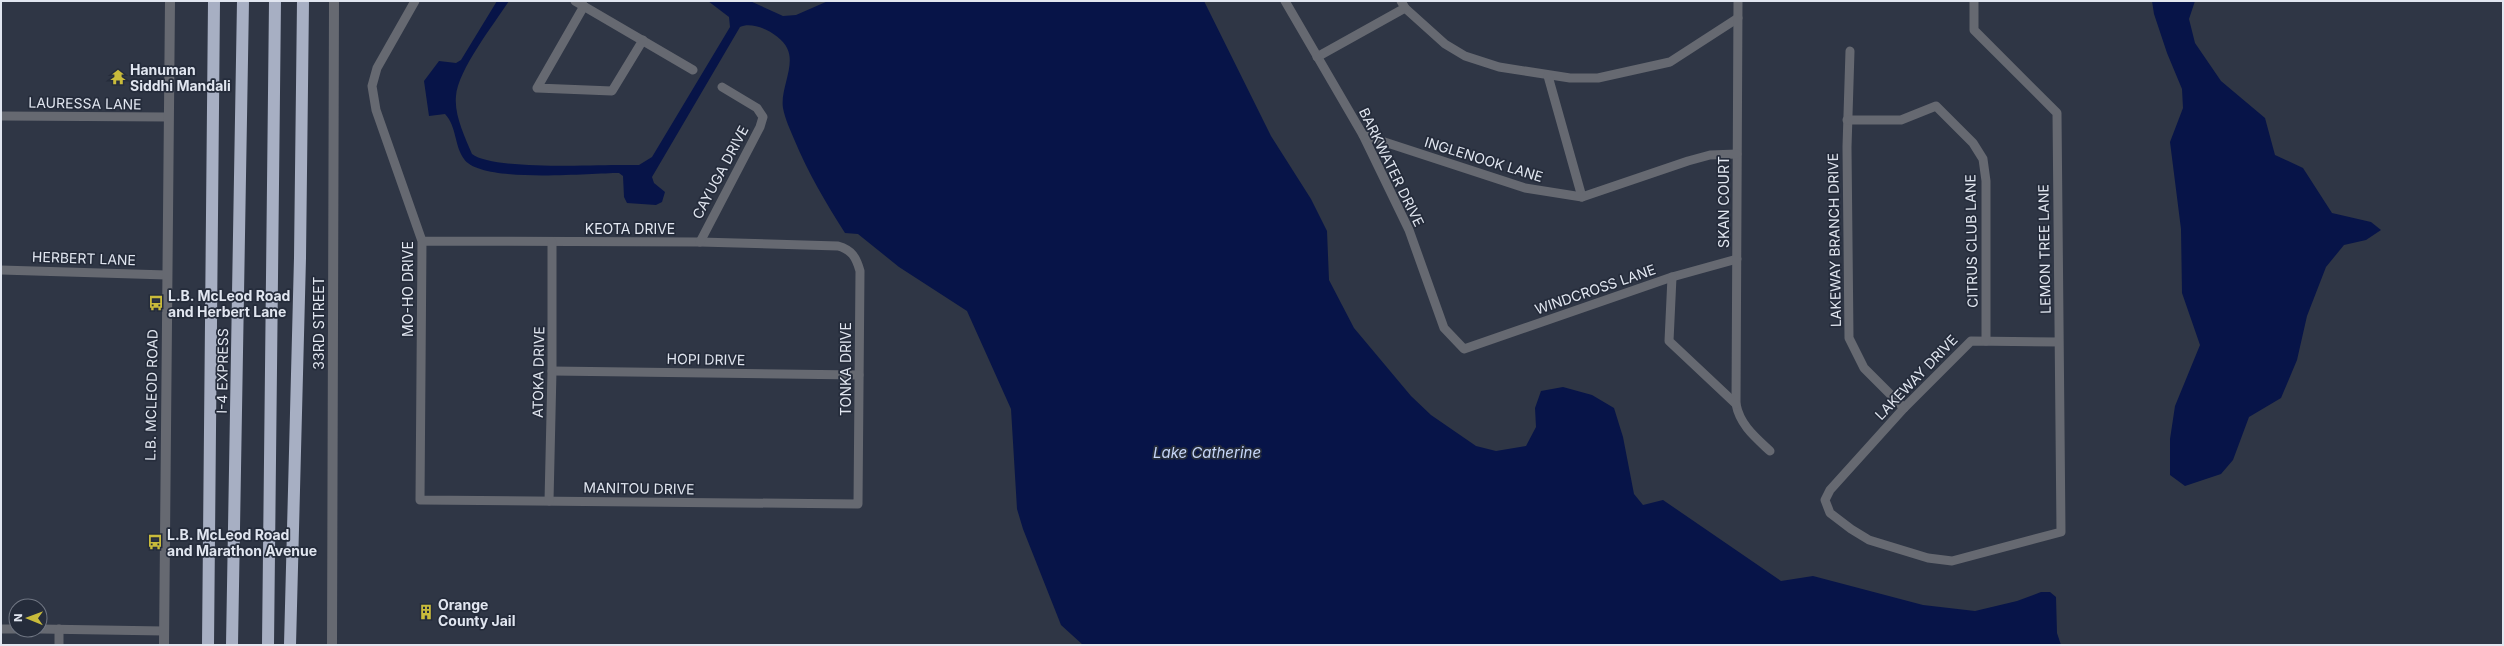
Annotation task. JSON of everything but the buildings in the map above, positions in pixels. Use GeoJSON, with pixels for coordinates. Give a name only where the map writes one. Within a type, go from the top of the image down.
{"type":"FeatureCollection","features":[{"type":"Feature","properties":{"kind":"highway"},"geometry":{"type":"LineString","coordinates":[[208,645],[214,1]]}},
{"type":"Feature","properties":{"kind":"highway","name":"I-4 EXPRESS"},"geometry":{"type":"LineString","coordinates":[[232,645],[243,1]]}},
{"type":"Feature","properties":{"kind":"highway"},"geometry":{"type":"LineString","coordinates":[[268,645],[275,1]]}},
{"type":"Feature","properties":{"kind":"highway"},"geometry":{"type":"LineString","coordinates":[[291,645],[300,258],[303,1]]}},
{"type":"Feature","properties":{"kind":"street","name":"L.B. MCLEOD ROAD"},"geometry":{"type":"LineString","coordinates":[[164,645],[170,1]]}},
{"type":"Feature","properties":{"kind":"street","name":"33RD STREET"},"geometry":{"type":"LineString","coordinates":[[332,645],[334,1]]}},
{"type":"Feature","properties":{"kind":"street","name":"MO-HO DRIVE"},"geometry":{"type":"LineString","coordinates":[[415,1],[377,68],[372,86],[376,110],[422,241],[420,500]]}},
{"type":"Feature","properties":{"kind":"street"},"geometry":{"type":"LineString","coordinates":[[575,1],[693,70]]}},
{"type":"Feature","properties":{"kind":"street","name":"BARKWATER DRIVE"},"geometry":{"type":"LineString","coordinates":[[1285,1],[1363,135],[1409,230],[1444,328],[1464,349]]}},
{"type":"Feature","properties":{"kind":"street","name":"SKAN COURT"},"geometry":{"type":"LineString","coordinates":[[1736,404],[1738,1]]}},
{"type":"Feature","properties":{"kind":"street","name":"LEMON TREE LANE"},"geometry":{"type":"LineString","coordinates":[[1825,500],[1830,513],[1869,540],[1928,558],[1952,561],[2061,532],[2057,113],[1974,30],[1974,1]]}},
{"type":"Feature","properties":{"kind":"street"},"geometry":{"type":"LineString","coordinates":[[1317,57],[1403,4],[1445,44],[1465,56],[1499,67],[1548,76],[1598,78],[1670,62],[1738,18]]}},
{"type":"Feature","properties":{"kind":"street"},"geometry":{"type":"LineString","coordinates":[[584,6],[537,88],[612,91],[643,40]]}},
{"type":"Feature","properties":{"kind":"street","name":"LAKEWAY BRANCH DRIVE"},"geometry":{"type":"LineString","coordinates":[[1850,51],[1847,120],[1849,338],[1864,368],[1904,408]]}},
{"type":"Feature","properties":{"kind":"street"},"geometry":{"type":"LineString","coordinates":[[1548,76],[1582,197]]}},
{"type":"Feature","properties":{"kind":"street","name":"CAYUGA DRIVE"},"geometry":{"type":"LineString","coordinates":[[700,242],[760,127],[763,117],[757,108],[722,87]]}},
{"type":"Feature","properties":{"kind":"street","name":"CITRUS CLUB LANE"},"geometry":{"type":"LineString","coordinates":[[1847,120],[1901,120],[1936,106],[1973,143],[1983,160],[1986,180],[1986,341]]}},
{"type":"Feature","properties":{"kind":"street","name":"LAURESSA LANE"},"geometry":{"type":"LineString","coordinates":[[1,116],[168,118]]}},
{"type":"Feature","properties":{"kind":"street","name":"INGLENOOK LANE"},"geometry":{"type":"LineString","coordinates":[[1363,135],[1525,188],[1582,197],[1688,160],[1710,155],[1737,154]]}},
{"type":"Feature","properties":{"kind":"street","name":"KEOTA DRIVE"},"geometry":{"type":"LineString","coordinates":[[422,241],[700,242],[838,246]]}},
{"type":"Feature","properties":{"kind":"street","name":"ATOKA DRIVE"},"geometry":{"type":"LineString","coordinates":[[549,501],[552,371],[552,242]]}},
{"type":"Feature","properties":{"kind":"street","name":"TONKA DRIVE"},"geometry":{"type":"LineString","coordinates":[[838,246],[853,253],[860,271],[858,504]]}},
{"type":"Feature","properties":{"kind":"street","name":"WINDCROSS LANE"},"geometry":{"type":"LineString","coordinates":[[1464,349],[1672,277],[1737,259]]}},
{"type":"Feature","properties":{"kind":"street","name":"HERBERT LANE"},"geometry":{"type":"LineString","coordinates":[[1,270],[167,274]]}},
{"type":"Feature","properties":{"kind":"street"},"geometry":{"type":"LineString","coordinates":[[1672,277],[1669,341],[1736,404],[1742,421],[1752,434],[1770,451]]}},
{"type":"Feature","properties":{"kind":"street","name":"LAKEWAY DRIVE"},"geometry":{"type":"LineString","coordinates":[[1825,500],[1830,490],[1904,408],[1971,341],[2059,342]]}},
{"type":"Feature","properties":{"kind":"street","name":"HOPI DRIVE"},"geometry":{"type":"LineString","coordinates":[[552,371],[859,375]]}},
{"type":"Feature","properties":{"kind":"street","name":"MANITOU DRIVE"},"geometry":{"type":"LineString","coordinates":[[420,500],[858,504]]}},
{"type":"Feature","properties":{"kind":"street"},"geometry":{"type":"LineString","coordinates":[[59,628],[59,645]]}},
{"type":"Feature","properties":{"kind":"street"},"geometry":{"type":"LineString","coordinates":[[48,629],[164,632]]}},
{"type":"Feature","properties":{"kind":"water","name":"Lake Catherine"},"geometry":{"type":"Polygon","coordinates":[[[497,1],[509,1],[486,34],[463,73],[458,85],[456,103],[458,118],[463,133],[472,154],[483,159],[521,165],[567,166],[639,165],[652,157],[730,27],[729,17],[708,1],[750,1],[783,16],[796,15],[828,1],[1204,1],[1271,136],[1311,199],[1327,231],[1329,280],[1354,328],[1411,396],[1431,415],[1476,446],[1496,451],[1526,446],[1536,427],[1535,408],[1541,391],[1563,387],[1592,395],[1614,408],[1623,437],[1634,494],[1643,505],[1663,500],[1781,581],[1813,576],[1923,605],[1975,611],[2017,601],[2041,592],[2050,592],[2056,597],[2057,633],[2061,645],[1083,645],[1061,625],[1023,529],[1017,509],[1011,409],[967,311],[899,267],[858,234],[845,233],[811,176],[799,152],[785,116],[783,101],[790,62],[787,48],[784,43],[773,34],[759,27],[746,25],[740,27],[652,177],[654,183],[665,192],[662,202],[656,205],[627,203],[624,197],[623,176],[619,173],[536,175],[491,172],[474,167],[464,159],[461,154],[452,125],[445,114],[429,116],[424,81],[439,61],[456,63],[461,60],[497,1]]]}},
{"type":"Feature","properties":{"kind":"water"},"geometry":{"type":"Polygon","coordinates":[[[2152,1],[2195,1],[2189,19],[2195,43],[2221,81],[2265,118],[2275,155],[2303,168],[2332,213],[2371,222],[2381,230],[2366,240],[2344,245],[2326,267],[2307,316],[2297,360],[2281,398],[2249,417],[2233,460],[2221,474],[2185,486],[2170,475],[2170,439],[2175,406],[2200,345],[2182,293],[2181,229],[2170,142],[2183,108],[2182,89],[2167,53],[2154,14],[2152,1]]]}},
{"type":"Feature","properties":{"kind":"place","name":"Hanuman Siddhi Mandali"},"geometry":{"type":"Point","coordinates":[118,77]}},
{"type":"Feature","properties":{"kind":"place","name":"L.B. McLeod Road and Herbert Lane"},"geometry":{"type":"Point","coordinates":[156,303]}},
{"type":"Feature","properties":{"kind":"place","name":"L.B. McLeod Road and Marathon Avenue"},"geometry":{"type":"Point","coordinates":[155,542]}},
{"type":"Feature","properties":{"kind":"place","name":"Orange County Jail"},"geometry":{"type":"Point","coordinates":[426,612]}}]}
